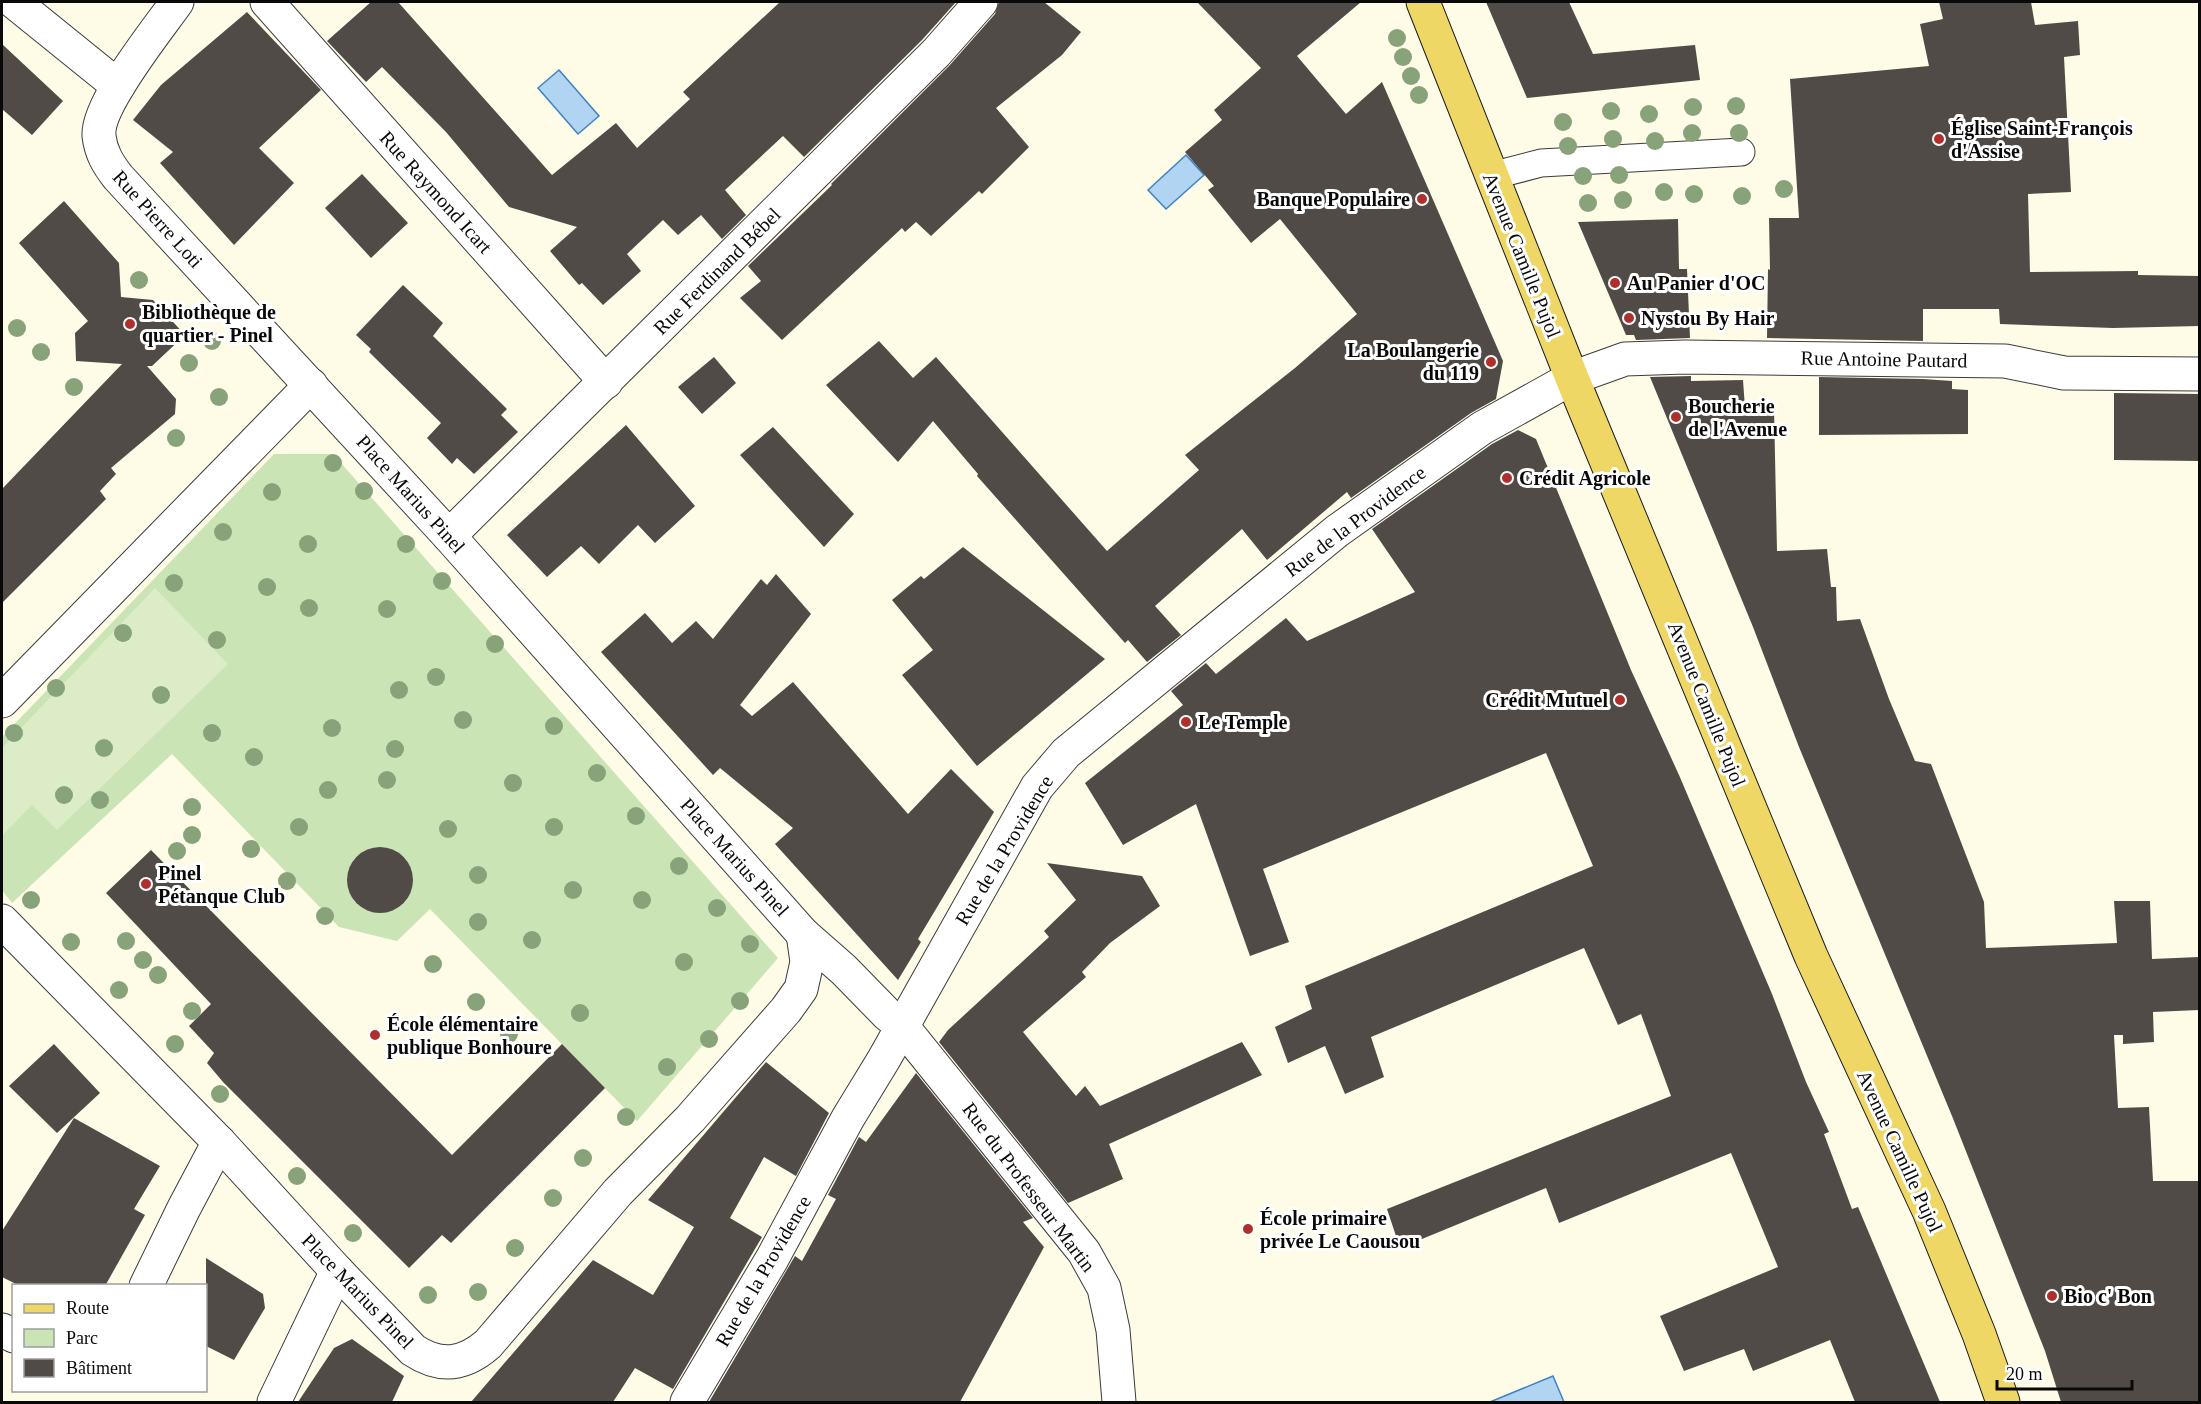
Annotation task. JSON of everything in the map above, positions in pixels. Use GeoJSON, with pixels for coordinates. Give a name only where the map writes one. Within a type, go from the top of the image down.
{"type":"FeatureCollection","features":[{"type":"Feature","properties":{"kind":"main road","name":"Avenue Camille Pujol"},"geometry":{"type":"LineString","coordinates":[[1423,2],[1572,378],[1811,956],[1929,1211],[1979,1334],[2003,1402]]}},
{"type":"Feature","properties":{"kind":"street"},"geometry":{"type":"LineString","coordinates":[[14,2],[118,86]]}},
{"type":"Feature","properties":{"kind":"street","name":"Rue Pierre Loti"},"geometry":{"type":"LineString","coordinates":[[177,2],[118,86],[104,111],[98,134],[105,159],[118,177],[311,386]]}},
{"type":"Feature","properties":{"kind":"street","name":"Rue Raymond Icart"},"geometry":{"type":"LineString","coordinates":[[267,2],[606,382]]}},
{"type":"Feature","properties":{"kind":"street","name":"Rue Ferdinand Bébel"},"geometry":{"type":"LineString","coordinates":[[449,536],[936,52],[981,2]]}},
{"type":"Feature","properties":{"kind":"street","name":"Rue Antoine Pautard"},"geometry":{"type":"LineString","coordinates":[[1572,378],[1625,359],[1685,357],[2005,361],[2064,373],[2199,374]]}},
{"type":"Feature","properties":{"kind":"street","name":"Rue de la Providence"},"geometry":{"type":"LineString","coordinates":[[687,1402],[772,1259],[848,1118],[1037,787],[1066,753],[1337,531],[1482,428],[1572,378]]}},
{"type":"Feature","properties":{"kind":"street"},"geometry":{"type":"LineString","coordinates":[[2,701],[311,386]]}},
{"type":"Feature","properties":{"kind":"street","name":"Place Marius Pinel"},"geometry":{"type":"LineString","coordinates":[[311,386],[449,536],[803,934],[902,1026]]}},
{"type":"Feature","properties":{"kind":"street","name":"Place Marius Pinel"},"geometry":{"type":"LineString","coordinates":[[2,921],[219,1142],[413,1350],[426,1359],[441,1362],[457,1362],[476,1354],[489,1344],[618,1192],[690,1119],[786,1011],[801,989],[807,962],[803,934]]}},
{"type":"Feature","properties":{"kind":"street","name":"Rue du Professeur Martin"},"geometry":{"type":"LineString","coordinates":[[902,1026],[1084,1252],[1104,1288],[1113,1330],[1119,1402]]}},
{"type":"Feature","properties":{"kind":"street"},"geometry":{"type":"LineString","coordinates":[[147,1284],[219,1142]]}},
{"type":"Feature","properties":{"kind":"street"},"geometry":{"type":"LineString","coordinates":[[274,1402],[337,1271]]}},
{"type":"Feature","properties":{"kind":"lane"},"geometry":{"type":"LineString","coordinates":[[1491,176],[1541,163],[1741,152]]}},
{"type":"Feature","properties":{"kind":"green space"},"geometry":{"type":"Polygon","coordinates":[[[274,454],[333,454],[778,958],[637,1121],[430,909],[397,941],[339,927],[172,754],[12,903],[2,890],[2,737],[274,454]]]}},
{"type":"Feature","properties":{"kind":"green space"},"geometry":{"type":"Polygon","coordinates":[[[155,588],[228,664],[57,830],[32,805],[2,836],[2,748],[155,588]]]}},
{"type":"Feature","properties":{"kind":"water"},"geometry":{"type":"Polygon","coordinates":[[[559,70],[599,116],[578,134],[538,88],[559,70]]]}},
{"type":"Feature","properties":{"kind":"water"},"geometry":{"type":"Polygon","coordinates":[[[1186,155],[1204,175],[1166,209],[1148,190],[1186,155]]]}},
{"type":"Feature","properties":{"kind":"water"},"geometry":{"type":"Polygon","coordinates":[[[1553,1376],[1564,1402],[1490,1402],[1553,1376]]]}},
{"type":"Feature","properties":{"kind":"building"},"geometry":{"type":"Polygon","coordinates":[[[371,2],[398,2],[552,175],[616,123],[637,148],[690,99],[683,92],[780,2],[956,2],[922,40],[804,157],[783,136],[725,190],[746,215],[722,239],[701,215],[678,235],[663,220],[627,254],[641,271],[603,305],[582,283],[579,285],[550,251],[577,227],[509,207],[446,132],[382,67],[366,82],[327,41],[371,2]]]}},
{"type":"Feature","properties":{"kind":"building"},"geometry":{"type":"Polygon","coordinates":[[[999,2],[1044,2],[1081,32],[1062,55],[996,108],[1029,147],[982,194],[979,191],[931,236],[916,222],[905,232],[902,228],[782,340],[740,298],[761,281],[748,266],[832,185],[949,66],[995,14],[999,2]]]}},
{"type":"Feature","properties":{"kind":"building"},"geometry":{"type":"Polygon","coordinates":[[[1197,2],[1361,2],[1297,56],[1346,114],[1382,82],[1503,361],[1496,399],[1471,413],[1351,498],[1347,492],[1267,560],[1242,529],[1155,606],[1181,635],[1147,662],[1128,640],[1125,643],[977,476],[978,474],[933,421],[898,462],[826,385],[879,341],[913,378],[936,357],[1107,551],[1199,470],[1185,455],[1295,368],[1357,314],[1280,219],[1251,243],[1208,190],[1214,186],[1185,152],[1222,120],[1214,110],[1261,68],[1197,2]]]}},
{"type":"Feature","properties":{"kind":"building"},"geometry":{"type":"Polygon","coordinates":[[[1486,2],[1569,2],[1593,54],[1695,45],[1700,80],[1527,98],[1486,2]]]}},
{"type":"Feature","properties":{"kind":"building"},"geometry":{"type":"Polygon","coordinates":[[[1939,2],[2031,2],[2035,25],[2078,21],[2080,55],[2064,57],[2071,192],[2028,194],[2030,272],[2138,271],[2138,275],[2199,276],[2199,326],[2113,328],[2000,324],[1999,309],[1923,309],[1923,341],[1767,338],[1768,269],[1770,270],[1769,218],[1799,218],[1790,79],[1929,66],[1920,24],[1943,19],[1939,2]]]}},
{"type":"Feature","properties":{"kind":"building"},"geometry":{"type":"Polygon","coordinates":[[[247,12],[321,90],[259,148],[294,183],[234,245],[160,163],[173,152],[133,120],[161,85],[247,12]]]}},
{"type":"Feature","properties":{"kind":"building"},"geometry":{"type":"Polygon","coordinates":[[[2,44],[63,101],[32,135],[2,109],[2,44]]]}},
{"type":"Feature","properties":{"kind":"building"},"geometry":{"type":"Polygon","coordinates":[[[362,174],[408,223],[371,258],[325,208],[362,174]]]}},
{"type":"Feature","properties":{"kind":"building"},"geometry":{"type":"Polygon","coordinates":[[[64,201],[119,263],[121,297],[153,300],[185,335],[152,366],[147,366],[176,399],[175,414],[111,468],[116,474],[100,491],[106,499],[2,603],[2,489],[122,364],[76,361],[75,333],[88,321],[19,243],[64,201]]]}},
{"type":"Feature","properties":{"kind":"building"},"geometry":{"type":"Polygon","coordinates":[[[1678,219],[1679,269],[1687,269],[1690,338],[1636,340],[1634,335],[1626,335],[1578,222],[1678,219]]]}},
{"type":"Feature","properties":{"kind":"building"},"geometry":{"type":"Polygon","coordinates":[[[403,285],[443,323],[433,336],[507,409],[501,415],[518,432],[474,474],[457,458],[452,464],[427,438],[441,423],[369,352],[371,349],[356,335],[403,285]]]}},
{"type":"Feature","properties":{"kind":"building"},"geometry":{"type":"Polygon","coordinates":[[[714,357],[736,383],[702,414],[678,387],[714,357]]]}},
{"type":"Feature","properties":{"kind":"building"},"geometry":{"type":"Polygon","coordinates":[[[1691,376],[1691,381],[1743,380],[1745,408],[1774,408],[1777,551],[1827,549],[1831,587],[1836,587],[1837,621],[1860,619],[1889,699],[1915,761],[1931,764],[1984,902],[1986,948],[2117,943],[2114,901],[2150,901],[2152,959],[2199,957],[2199,1010],[2153,1012],[2154,1042],[2123,1044],[2123,1035],[2114,1035],[2118,1108],[2149,1107],[2153,1181],[2199,1181],[2199,1402],[2061,1402],[2045,1351],[1952,1116],[1799,747],[1753,627],[1650,377],[1691,376]]]}},
{"type":"Feature","properties":{"kind":"building"},"geometry":{"type":"Polygon","coordinates":[[[1819,377],[1952,381],[1952,389],[1968,390],[1968,434],[1819,435],[1819,377]]]}},
{"type":"Feature","properties":{"kind":"building"},"geometry":{"type":"Polygon","coordinates":[[[2114,393],[2199,394],[2199,461],[2114,460],[2114,393]]]}},
{"type":"Feature","properties":{"kind":"building"},"geometry":{"type":"Polygon","coordinates":[[[626,425],[695,506],[655,543],[638,525],[599,564],[581,546],[547,577],[507,535],[626,425]]]}},
{"type":"Feature","properties":{"kind":"building"},"geometry":{"type":"Polygon","coordinates":[[[773,427],[854,514],[824,547],[740,455],[773,427]]]}},
{"type":"Feature","properties":{"kind":"building"},"geometry":{"type":"Polygon","coordinates":[[[1518,430],[1536,439],[1631,670],[1679,775],[1772,994],[1806,1082],[1829,1132],[1824,1134],[1852,1209],[1858,1207],[1940,1402],[1855,1402],[1830,1340],[1753,1371],[1744,1349],[1684,1371],[1660,1316],[1778,1267],[1731,1153],[1559,1223],[1546,1188],[1400,1248],[1387,1209],[1671,1096],[1641,1014],[1618,1025],[1584,948],[1371,1037],[1384,1077],[1345,1094],[1325,1046],[1288,1063],[1275,1027],[1312,1009],[1305,986],[1593,866],[1546,753],[1263,869],[1289,942],[1250,956],[1196,804],[1123,845],[1085,783],[1183,705],[1171,691],[1206,663],[1216,674],[1286,618],[1307,641],[1415,592],[1372,529],[1492,444],[1518,430]]]}},
{"type":"Feature","properties":{"kind":"building"},"geometry":{"type":"Polygon","coordinates":[[[963,547],[1105,659],[977,766],[902,675],[933,650],[892,600],[921,576],[924,579],[963,547]]]}},
{"type":"Feature","properties":{"kind":"building"},"geometry":{"type":"Polygon","coordinates":[[[776,574],[811,614],[740,705],[752,716],[793,682],[908,814],[951,769],[994,812],[918,939],[921,942],[898,980],[775,844],[793,828],[720,768],[713,775],[601,652],[645,613],[672,643],[696,621],[713,639],[761,579],[767,585],[776,574]]]}},
{"type":"Feature","properties":{"kind":"building"},"geometry":{"type":"Polygon","coordinates":[[[373,847],[387,847],[399,852],[408,861],[413,880],[411,893],[404,904],[387,913],[373,913],[361,908],[352,899],[347,887],[347,873],[352,861],[361,852],[373,847]]]}},
{"type":"Feature","properties":{"kind":"building"},"geometry":{"type":"Polygon","coordinates":[[[151,850],[452,1155],[562,1044],[605,1088],[451,1243],[442,1235],[409,1268],[223,1082],[207,1063],[214,1053],[189,1026],[211,1004],[106,893],[151,850]]]}},
{"type":"Feature","properties":{"kind":"building"},"geometry":{"type":"Polygon","coordinates":[[[1047,863],[1142,876],[1160,906],[1110,943],[1082,972],[1086,977],[1023,1032],[1076,1096],[1085,1086],[1100,1106],[1242,1042],[1262,1075],[1109,1144],[1123,1179],[1068,1203],[939,1042],[948,1030],[1049,937],[1044,931],[1076,900],[1047,863]]]}},
{"type":"Feature","properties":{"kind":"building"},"geometry":{"type":"Polygon","coordinates":[[[54,1044],[100,1093],[57,1133],[9,1086],[54,1044]]]}},
{"type":"Feature","properties":{"kind":"building"},"geometry":{"type":"Polygon","coordinates":[[[766,1062],[829,1113],[796,1176],[764,1157],[730,1218],[762,1237],[673,1389],[635,1368],[613,1402],[471,1402],[593,1260],[653,1295],[694,1227],[648,1200],[766,1062]]]}},
{"type":"Feature","properties":{"kind":"building"},"geometry":{"type":"Polygon","coordinates":[[[916,1073],[1033,1218],[1023,1222],[1044,1247],[960,1402],[709,1402],[795,1256],[802,1261],[836,1199],[828,1195],[859,1137],[866,1142],[916,1073]]]}},
{"type":"Feature","properties":{"kind":"building"},"geometry":{"type":"Polygon","coordinates":[[[74,1118],[160,1166],[134,1209],[145,1215],[106,1284],[16,1284],[2,1277],[2,1231],[74,1118]]]}},
{"type":"Feature","properties":{"kind":"building"},"geometry":{"type":"Polygon","coordinates":[[[206,1258],[263,1294],[265,1308],[234,1360],[207,1346],[206,1258]]]}},
{"type":"Feature","properties":{"kind":"building"},"geometry":{"type":"Polygon","coordinates":[[[352,1339],[404,1376],[392,1402],[298,1402],[334,1348],[352,1339]]]}},
{"type":"Feature","properties":{"kind":"place","name":"Église Saint-François d'Assise"},"geometry":{"type":"Point","coordinates":[1939,139]}},
{"type":"Feature","properties":{"kind":"place","name":"Banque Populaire"},"geometry":{"type":"Point","coordinates":[1422,199]}},
{"type":"Feature","properties":{"kind":"place","name":"Au Panier d'OC"},"geometry":{"type":"Point","coordinates":[1615,283]}},
{"type":"Feature","properties":{"kind":"place","name":"Nystou By Hair"},"geometry":{"type":"Point","coordinates":[1629,318]}},
{"type":"Feature","properties":{"kind":"place","name":"Bibliothèque de quartier - Pinel"},"geometry":{"type":"Point","coordinates":[130,324]}},
{"type":"Feature","properties":{"kind":"place","name":"La Boulangerie du 119"},"geometry":{"type":"Point","coordinates":[1491,362]}},
{"type":"Feature","properties":{"kind":"place","name":"Boucherie de l'Avenue"},"geometry":{"type":"Point","coordinates":[1676,417]}},
{"type":"Feature","properties":{"kind":"place","name":"Crédit Agricole"},"geometry":{"type":"Point","coordinates":[1507,478]}},
{"type":"Feature","properties":{"kind":"place","name":"Crédit Mutuel"},"geometry":{"type":"Point","coordinates":[1620,700]}},
{"type":"Feature","properties":{"kind":"place","name":"Le Temple"},"geometry":{"type":"Point","coordinates":[1186,722]}},
{"type":"Feature","properties":{"kind":"place","name":"Pinel Pétanque Club"},"geometry":{"type":"Point","coordinates":[146,884]}},
{"type":"Feature","properties":{"kind":"place","name":"École élémentaire publique Bonhoure"},"geometry":{"type":"Point","coordinates":[375,1035]}},
{"type":"Feature","properties":{"kind":"place","name":"École primaire privée Le Caousou"},"geometry":{"type":"Point","coordinates":[1248,1229]}},
{"type":"Feature","properties":{"kind":"place","name":"Bio c' Bon"},"geometry":{"type":"Point","coordinates":[2052,1296]}}]}
